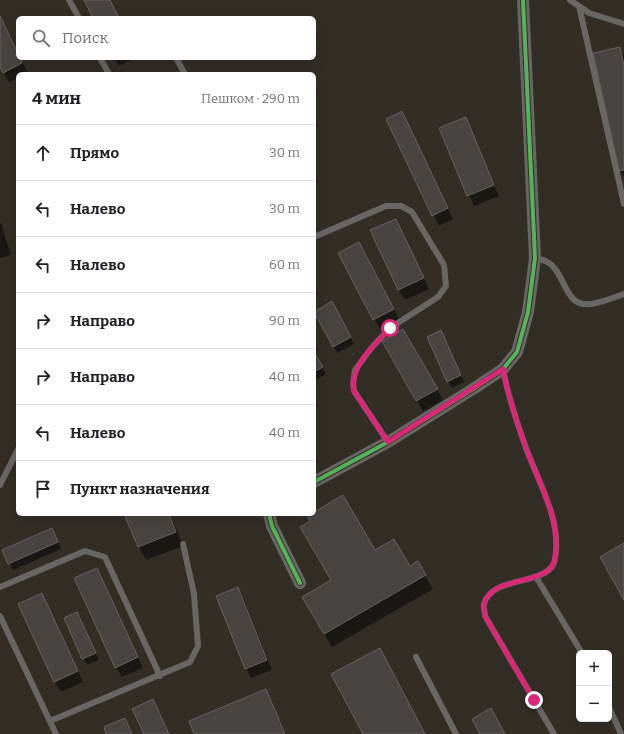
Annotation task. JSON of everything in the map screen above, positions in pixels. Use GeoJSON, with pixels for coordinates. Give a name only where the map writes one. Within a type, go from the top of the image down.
{"type":"FeatureCollection","features":[{"type":"Feature","properties":{"kind":"street"},"geometry":{"type":"LineString","coordinates":[[316,481],[388,442],[503,369],[517,352],[528,312],[534,258],[523,0]]}},
{"type":"Feature","properties":{"kind":"street"},"geometry":{"type":"LineString","coordinates":[[270,516],[272,526],[300,582]]}},
{"type":"Feature","properties":{"kind":"lane"},"geometry":{"type":"LineString","coordinates":[[69,0],[78,16]]}},
{"type":"Feature","properties":{"kind":"lane"},"geometry":{"type":"LineString","coordinates":[[570,0],[589,14],[624,24]]}},
{"type":"Feature","properties":{"kind":"lane"},"geometry":{"type":"LineString","coordinates":[[579,6],[624,204]]}},
{"type":"Feature","properties":{"kind":"lane"},"geometry":{"type":"LineString","coordinates":[[101,60],[108,72]]}},
{"type":"Feature","properties":{"kind":"lane"},"geometry":{"type":"LineString","coordinates":[[177,60],[184,72]]}},
{"type":"Feature","properties":{"kind":"lane"},"geometry":{"type":"LineString","coordinates":[[316,237],[386,206],[401,206],[412,212],[444,265],[446,286],[438,296],[390,328],[355,370],[353,383],[354,391],[388,442]]}},
{"type":"Feature","properties":{"kind":"lane"},"geometry":{"type":"LineString","coordinates":[[534,258],[549,263],[559,273],[569,295],[577,302],[590,304],[624,294]]}},
{"type":"Feature","properties":{"kind":"lane"},"geometry":{"type":"LineString","coordinates":[[503,369],[507,390],[526,447],[550,508],[557,542],[555,561],[547,572],[536,577],[497,588],[488,596],[484,604],[485,616],[554,734]]}},
{"type":"Feature","properties":{"kind":"lane"},"geometry":{"type":"LineString","coordinates":[[0,485],[16,453]]}},
{"type":"Feature","properties":{"kind":"lane"},"geometry":{"type":"LineString","coordinates":[[50,721],[160,676],[190,662],[198,646],[194,594],[183,544]]}},
{"type":"Feature","properties":{"kind":"lane"},"geometry":{"type":"LineString","coordinates":[[0,587],[85,551],[105,556],[160,676]]}},
{"type":"Feature","properties":{"kind":"lane"},"geometry":{"type":"LineString","coordinates":[[536,577],[580,650]]}},
{"type":"Feature","properties":{"kind":"lane"},"geometry":{"type":"LineString","coordinates":[[0,616],[56,734]]}},
{"type":"Feature","properties":{"kind":"lane"},"geometry":{"type":"LineString","coordinates":[[416,658],[456,734]]}},
{"type":"Feature","properties":{"kind":"lane"},"geometry":{"type":"LineString","coordinates":[[612,714],[621,734]]}},
{"type":"Feature","properties":{"kind":"building"},"geometry":{"type":"Polygon","coordinates":[[[84,0],[110,0],[118,16],[92,16],[84,0]]]}},
{"type":"Feature","properties":{"kind":"building"},"geometry":{"type":"Polygon","coordinates":[[[0,16],[16,50],[16,60],[21,60],[22,63],[3,73],[0,67],[0,16]]]}},
{"type":"Feature","properties":{"kind":"building"},"geometry":{"type":"Polygon","coordinates":[[[620,47],[624,65],[624,170],[619,171],[593,53],[620,47]]]}},
{"type":"Feature","properties":{"kind":"building"},"geometry":{"type":"Polygon","coordinates":[[[402,111],[448,208],[432,216],[386,119],[402,111]]]}},
{"type":"Feature","properties":{"kind":"building"},"geometry":{"type":"Polygon","coordinates":[[[466,117],[494,185],[467,196],[439,128],[466,117]]]}},
{"type":"Feature","properties":{"kind":"building"},"geometry":{"type":"Polygon","coordinates":[[[396,219],[424,278],[398,290],[370,230],[396,219]]]}},
{"type":"Feature","properties":{"kind":"building"},"geometry":{"type":"Polygon","coordinates":[[[359,242],[394,309],[373,320],[338,253],[359,242]]]}},
{"type":"Feature","properties":{"kind":"building"},"geometry":{"type":"Polygon","coordinates":[[[332,301],[351,337],[333,347],[316,316],[316,311],[332,301]]]}},
{"type":"Feature","properties":{"kind":"building"},"geometry":{"type":"Polygon","coordinates":[[[403,329],[438,389],[416,401],[382,341],[403,329]]]}},
{"type":"Feature","properties":{"kind":"building"},"geometry":{"type":"Polygon","coordinates":[[[441,330],[461,375],[447,382],[427,337],[441,330]]]}},
{"type":"Feature","properties":{"kind":"building"},"geometry":{"type":"Polygon","coordinates":[[[316,355],[323,367],[316,371],[316,355]]]}},
{"type":"Feature","properties":{"kind":"building"},"geometry":{"type":"Polygon","coordinates":[[[343,495],[375,550],[394,539],[410,566],[418,561],[426,575],[324,634],[302,597],[331,580],[300,527],[310,521],[307,516],[316,516],[316,511],[343,495]]]}},
{"type":"Feature","properties":{"kind":"building"},"geometry":{"type":"Polygon","coordinates":[[[125,516],[170,516],[176,532],[138,547],[125,516]]]}},
{"type":"Feature","properties":{"kind":"building"},"geometry":{"type":"Polygon","coordinates":[[[52,528],[58,542],[8,564],[2,550],[52,528]]]}},
{"type":"Feature","properties":{"kind":"building"},"geometry":{"type":"Polygon","coordinates":[[[624,543],[624,600],[600,557],[624,543]]]}},
{"type":"Feature","properties":{"kind":"building"},"geometry":{"type":"Polygon","coordinates":[[[97,568],[138,657],[115,668],[74,578],[97,568]]]}},
{"type":"Feature","properties":{"kind":"building"},"geometry":{"type":"Polygon","coordinates":[[[238,587],[267,660],[245,669],[216,596],[238,587]]]}},
{"type":"Feature","properties":{"kind":"building"},"geometry":{"type":"Polygon","coordinates":[[[42,593],[78,671],[54,682],[18,604],[42,593]]]}},
{"type":"Feature","properties":{"kind":"building"},"geometry":{"type":"Polygon","coordinates":[[[77,612],[96,653],[82,659],[64,618],[77,612]]]}},
{"type":"Feature","properties":{"kind":"building"},"geometry":{"type":"Polygon","coordinates":[[[380,648],[425,734],[363,734],[331,674],[380,648]]]}},
{"type":"Feature","properties":{"kind":"building"},"geometry":{"type":"Polygon","coordinates":[[[266,689],[285,734],[194,734],[189,721],[266,689]]]}},
{"type":"Feature","properties":{"kind":"building"},"geometry":{"type":"Polygon","coordinates":[[[153,699],[169,734],[144,734],[132,709],[153,699]]]}},
{"type":"Feature","properties":{"kind":"building"},"geometry":{"type":"Polygon","coordinates":[[[491,708],[505,734],[480,734],[472,719],[491,708]]]}},
{"type":"Feature","properties":{"kind":"building"},"geometry":{"type":"Polygon","coordinates":[[[125,718],[132,734],[106,734],[104,727],[125,718]]]}},
{"type":"Feature","properties":{"kind":"cycle path"},"geometry":{"type":"LineString","coordinates":[[316,481],[388,442],[473,389],[503,369],[517,352],[528,312],[535,258],[523,0]]}},
{"type":"Feature","properties":{"kind":"cycle path"},"geometry":{"type":"LineString","coordinates":[[270,516],[272,526],[300,583]]}},
{"type":"Feature","properties":{"kind":"route"},"geometry":{"type":"LineString","coordinates":[[390,328],[355,370],[353,376],[354,391],[388,442],[503,369],[507,390],[526,447],[550,508],[557,542],[555,561],[547,572],[536,577],[497,588],[488,596],[484,604],[485,616],[534,700]]}}]}
